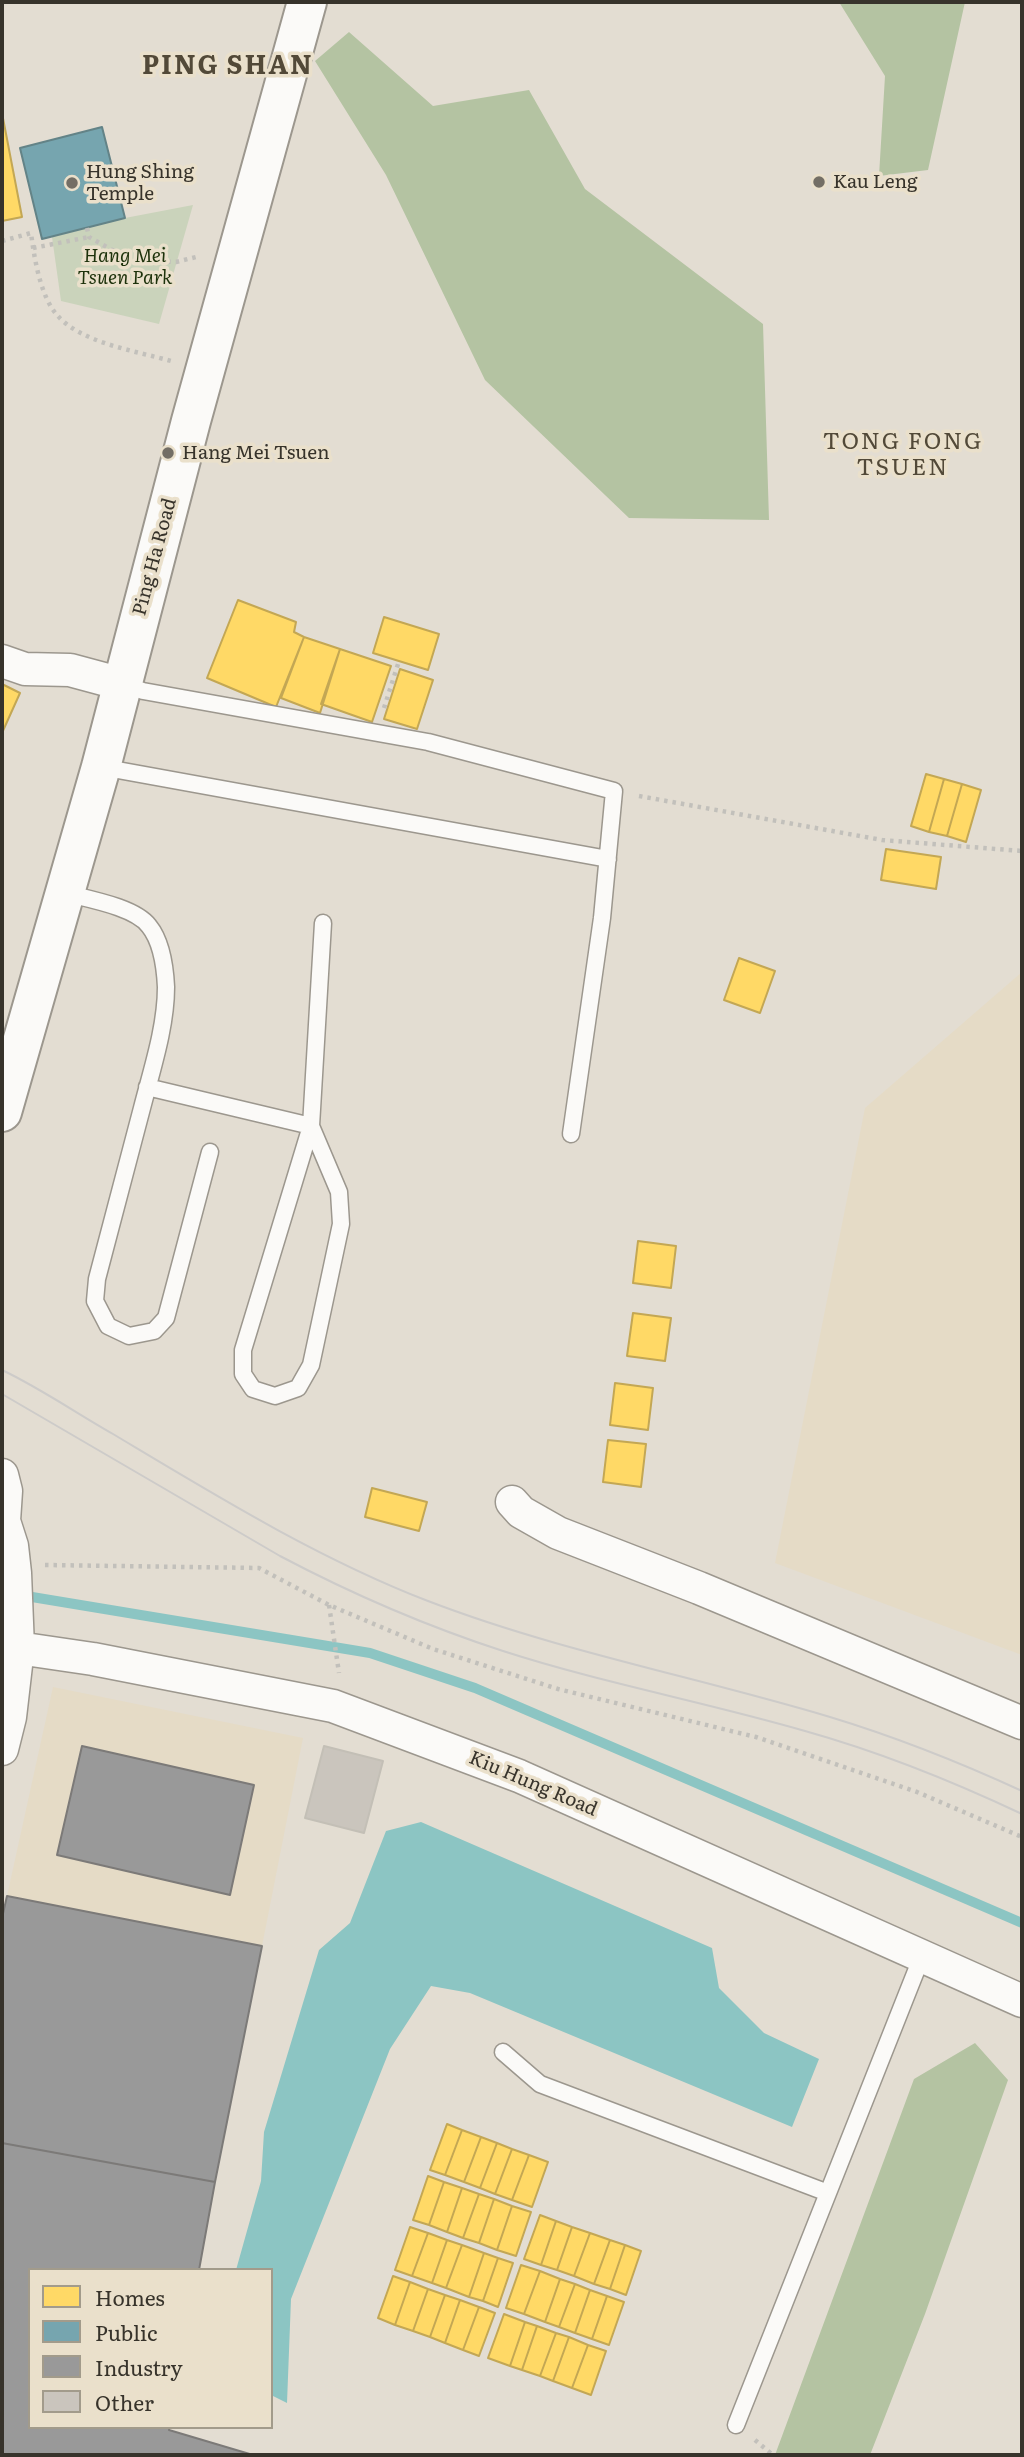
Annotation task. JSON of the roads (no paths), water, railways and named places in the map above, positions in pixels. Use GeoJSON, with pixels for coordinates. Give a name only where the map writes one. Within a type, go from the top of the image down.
{"type":"FeatureCollection","features":[{"type":"Feature","properties":{"kind":"street","name":"Ping Ha Road"},"geometry":{"type":"LineString","coordinates":[[2,1112],[101,767],[191,421],[307,2]]}},
{"type":"Feature","properties":{"kind":"street"},"geometry":{"type":"LineString","coordinates":[[2,662],[25,669],[70,670],[122,684]]}},
{"type":"Feature","properties":{"kind":"street"},"geometry":{"type":"LineString","coordinates":[[2,1475],[6,1491],[3,1519],[12,1546],[28,1569],[17,1640],[10,1717],[2,1749]]}},
{"type":"Feature","properties":{"kind":"street"},"geometry":{"type":"LineString","coordinates":[[512,1502],[522,1513],[558,1533],[748,1608],[1022,1723]]}},
{"type":"Feature","properties":{"kind":"street","name":"Kiu Hung Road"},"geometry":{"type":"LineString","coordinates":[[17,1640],[93,1659],[334,1706],[519,1776],[1022,2001]]}},
{"type":"Feature","properties":{"kind":"lane"},"geometry":{"type":"LineString","coordinates":[[122,684],[144,691],[428,743],[614,791],[602,918],[571,1135]]}},
{"type":"Feature","properties":{"kind":"lane"},"geometry":{"type":"LineString","coordinates":[[101,767],[608,859]]}},
{"type":"Feature","properties":{"kind":"lane"},"geometry":{"type":"LineString","coordinates":[[65,893],[131,912],[148,924],[159,943],[166,986],[164,1011],[147,1087],[97,1279],[95,1301],[108,1326],[129,1336],[154,1331],[166,1318],[210,1152]]}},
{"type":"Feature","properties":{"kind":"lane"},"geometry":{"type":"LineString","coordinates":[[311,1126],[339,1192],[341,1224],[311,1365],[298,1388],[275,1396],[253,1389],[243,1374],[243,1350],[311,1126],[323,923]]}},
{"type":"Feature","properties":{"kind":"lane"},"geometry":{"type":"LineString","coordinates":[[147,1087],[311,1126]]}},
{"type":"Feature","properties":{"kind":"lane"},"geometry":{"type":"LineString","coordinates":[[736,2425],[922,1956]]}},
{"type":"Feature","properties":{"kind":"lane"},"geometry":{"type":"LineString","coordinates":[[503,2052],[540,2084],[828,2193]]}},
{"type":"Feature","properties":{"kind":"water"},"geometry":{"type":"Polygon","coordinates":[[[421,1822],[712,1948],[719,1988],[764,2033],[819,2059],[792,2127],[470,1993],[431,1986],[390,2049],[291,2299],[287,2403],[273,2396],[273,2268],[237,2268],[261,2181],[264,2132],[319,1950],[350,1923],[386,1831],[421,1822]]]}},
{"type":"Feature","properties":{"kind":"waterway"},"geometry":{"type":"LineString","coordinates":[[20,1595],[370,1653],[475,1688],[1022,1923]]}},
{"type":"Feature","properties":{"kind":"tram line"},"geometry":{"type":"LineString","coordinates":[[2,1370],[267,1524],[346,1565],[428,1601],[527,1635],[855,1725],[927,1751],[1022,1791]]}},
{"type":"Feature","properties":{"kind":"tram line"},"geometry":{"type":"LineString","coordinates":[[2,1394],[280,1556],[418,1620],[540,1662],[833,1739],[915,1768],[1022,1814]]}},
{"type":"Feature","properties":{"kind":"place","name":"Kau Leng"},"geometry":{"type":"Point","coordinates":[819,182]}},
{"type":"Feature","properties":{"kind":"place","name":"Hung Shing Temple"},"geometry":{"type":"Point","coordinates":[72,183]}},
{"type":"Feature","properties":{"kind":"place","name":"Hang Mei Tsuen"},"geometry":{"type":"Point","coordinates":[168,453]}},
{"type":"Feature","properties":{"kind":"district","name":"PING SHAN"},"geometry":{"type":"Point","coordinates":[228,66]}},
{"type":"Feature","properties":{"kind":"district","name":"TONG FONG TSUEN"},"geometry":{"type":"Point","coordinates":[903,455]}},
{"type":"Feature","properties":{"kind":"park label","name":"Hang Mei Tsuen Park"},"geometry":{"type":"Point","coordinates":[125,267]}}]}
